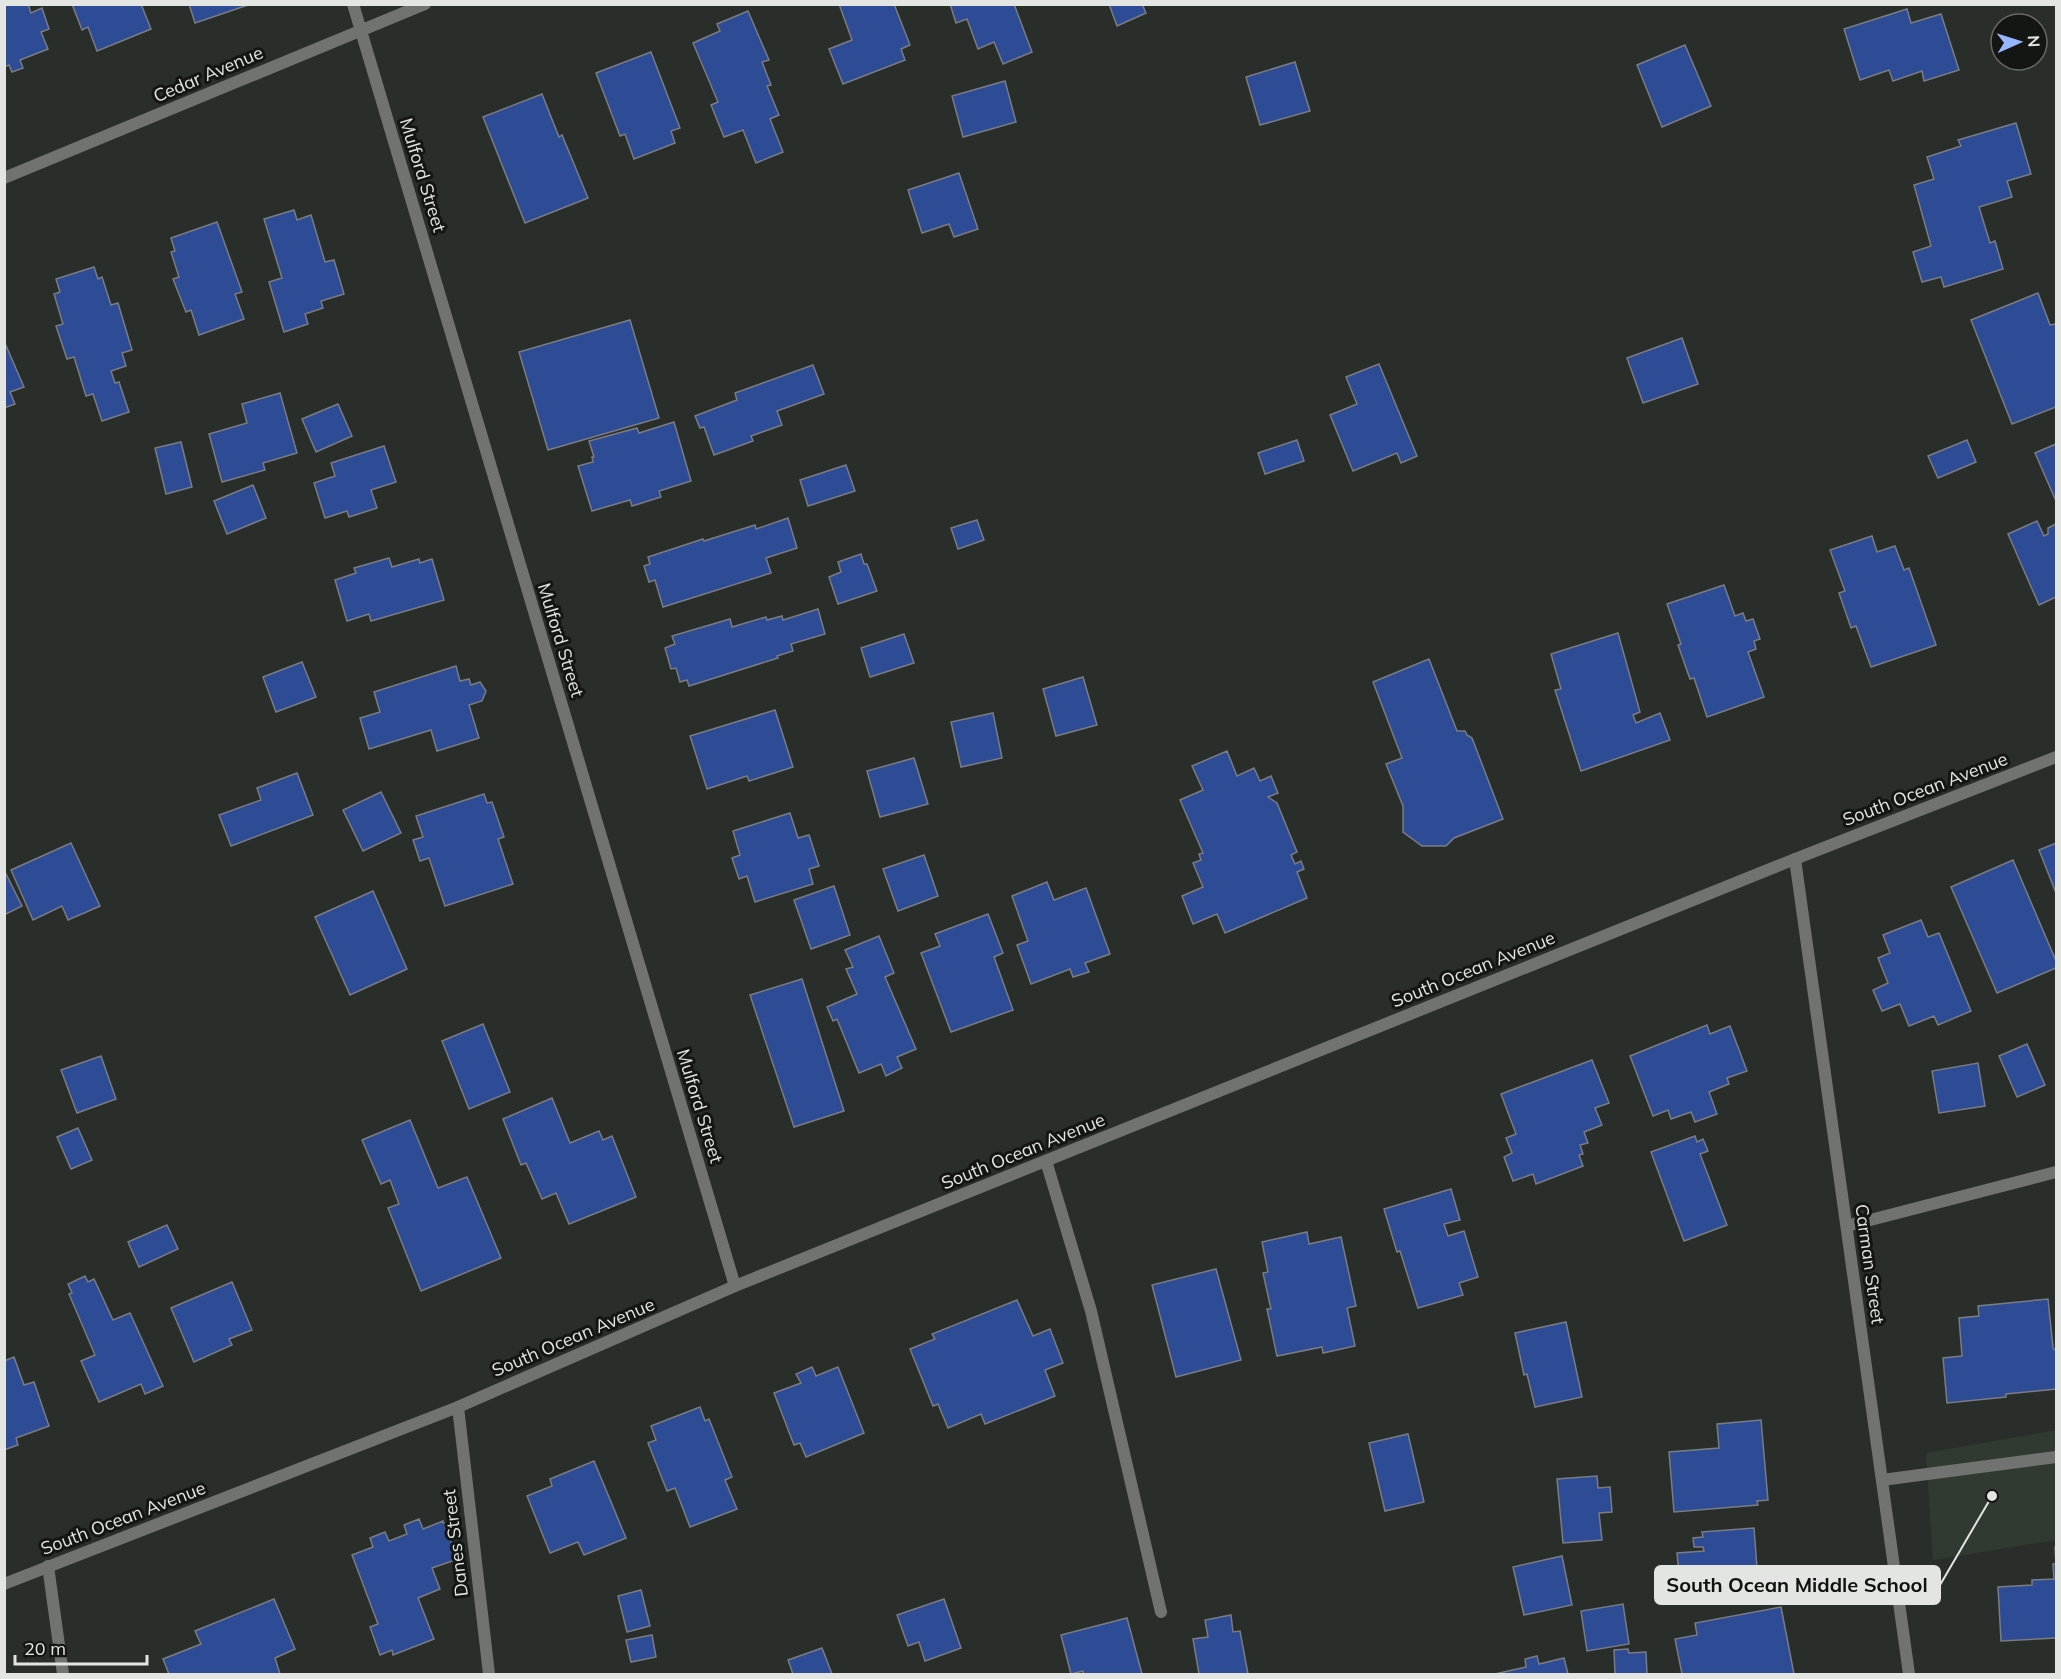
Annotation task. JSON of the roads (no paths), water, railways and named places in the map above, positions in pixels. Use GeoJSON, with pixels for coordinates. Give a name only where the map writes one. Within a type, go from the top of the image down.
{"type":"FeatureCollection","features":[{"type":"Feature","properties":{"kind":"street","name":"Mulford Street"},"geometry":{"type":"LineString","coordinates":[[353,4],[735,1286]]}},
{"type":"Feature","properties":{"kind":"street","name":"Cedar Avenue"},"geometry":{"type":"LineString","coordinates":[[4,178],[425,4]]}},
{"type":"Feature","properties":{"kind":"street","name":"South Ocean Avenue"},"geometry":{"type":"LineString","coordinates":[[4,1584],[458,1407],[735,1286],[1795,859],[2056,757]]}},
{"type":"Feature","properties":{"kind":"street","name":"Carman Street"},"geometry":{"type":"LineString","coordinates":[[1795,859],[1909,1674]]}},
{"type":"Feature","properties":{"kind":"street"},"geometry":{"type":"LineString","coordinates":[[1046,1161],[1091,1311],[1161,1612]]}},
{"type":"Feature","properties":{"kind":"street"},"geometry":{"type":"LineString","coordinates":[[1847,1226],[2056,1172]]}},
{"type":"Feature","properties":{"kind":"street","name":"Danes Street"},"geometry":{"type":"LineString","coordinates":[[458,1407],[489,1674]]}},
{"type":"Feature","properties":{"kind":"street"},"geometry":{"type":"LineString","coordinates":[[1882,1480],[2056,1457]]}},
{"type":"Feature","properties":{"kind":"street"},"geometry":{"type":"LineString","coordinates":[[48,1566],[63,1674]]}},
{"type":"Feature","properties":{"kind":"place","name":"South Ocean Middle School"},"geometry":{"type":"Point","coordinates":[1992,1496]}}]}
